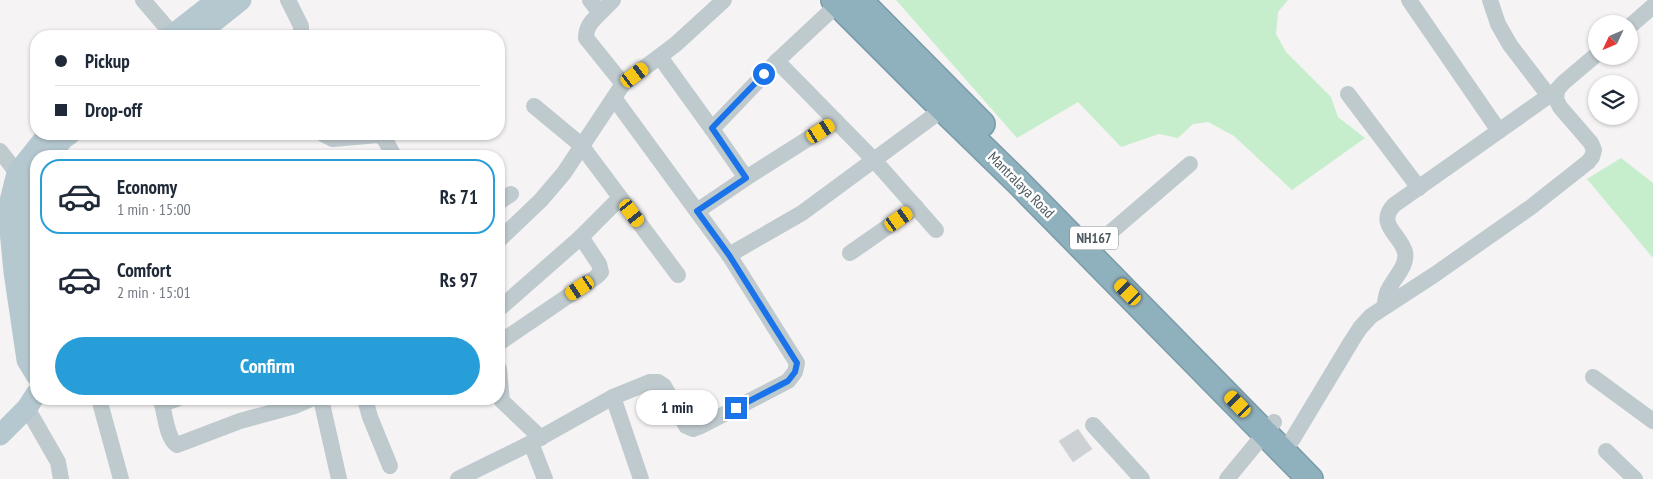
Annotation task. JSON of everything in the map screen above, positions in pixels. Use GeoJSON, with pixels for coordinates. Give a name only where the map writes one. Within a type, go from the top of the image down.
{"type":"FeatureCollection","features":[{"type":"Feature","properties":{"kind":"highway","name":"Mantralaya Road"},"geometry":{"type":"LineString","coordinates":[[844,1],[943,109],[1270,427],[1310,479]]}},
{"type":"Feature","properties":{"kind":"highway","name":"NH167"},"geometry":{"type":"LineString","coordinates":[[844,1],[1098,242],[1270,427],[1292,440],[1327,479]]}},
{"type":"Feature","properties":{"kind":"main road"},"geometry":{"type":"LineString","coordinates":[[180,30],[217,0]]}},
{"type":"Feature","properties":{"kind":"main road"},"geometry":{"type":"LineString","coordinates":[[204,30],[241,0]]}},
{"type":"Feature","properties":{"kind":"main road"},"geometry":{"type":"LineString","coordinates":[[53,150],[62,140]]}},
{"type":"Feature","properties":{"kind":"main road"},"geometry":{"type":"LineString","coordinates":[[26,175],[8,208],[14,272],[27,360],[30,365]]}},
{"type":"Feature","properties":{"kind":"main road"},"geometry":{"type":"LineString","coordinates":[[30,193],[25,216],[30,256]]}},
{"type":"Feature","properties":{"kind":"main road"},"geometry":{"type":"LineString","coordinates":[[0,435],[30,403]]}},
{"type":"Feature","properties":{"kind":"street"},"geometry":{"type":"LineString","coordinates":[[143,0],[167,30]]}},
{"type":"Feature","properties":{"kind":"street"},"geometry":{"type":"LineString","coordinates":[[288,0],[300,30]]}},
{"type":"Feature","properties":{"kind":"street"},"geometry":{"type":"LineString","coordinates":[[613,0],[595,6],[591,22],[586,31],[586,38],[623,84]]}},
{"type":"Feature","properties":{"kind":"street"},"geometry":{"type":"LineString","coordinates":[[1409,0],[1499,131]]}},
{"type":"Feature","properties":{"kind":"street"},"geometry":{"type":"LineString","coordinates":[[1292,440],[1360,328],[1371,316],[1434,275],[1531,207],[1588,162],[1592,156],[1594,150],[1592,143],[1560,106],[1553,93],[1510,45],[1498,24],[1490,0]]}},
{"type":"Feature","properties":{"kind":"street"},"geometry":{"type":"LineString","coordinates":[[712,128],[777,61],[844,1]]}},
{"type":"Feature","properties":{"kind":"street"},"geometry":{"type":"LineString","coordinates":[[505,234],[541,200],[564,172],[623,84],[676,44],[715,3]]}},
{"type":"Feature","properties":{"kind":"street"},"geometry":{"type":"LineString","coordinates":[[1638,19],[1653,6]]}},
{"type":"Feature","properties":{"kind":"street"},"geometry":{"type":"LineString","coordinates":[[660,57],[746,178]]}},
{"type":"Feature","properties":{"kind":"street"},"geometry":{"type":"LineString","coordinates":[[777,61],[874,160],[936,230]]}},
{"type":"Feature","properties":{"kind":"street"},"geometry":{"type":"LineString","coordinates":[[1385,306],[1385,297],[1405,259],[1405,251],[1389,225],[1388,212],[1394,205],[1553,93],[1588,62]]}},
{"type":"Feature","properties":{"kind":"street"},"geometry":{"type":"LineString","coordinates":[[1348,94],[1419,188]]}},
{"type":"Feature","properties":{"kind":"street"},"geometry":{"type":"LineString","coordinates":[[458,479],[536,441],[613,397],[650,382],[658,382],[664,386],[686,426],[693,429],[788,381],[795,372],[797,363],[729,255],[614,98]]}},
{"type":"Feature","properties":{"kind":"street"},"geometry":{"type":"LineString","coordinates":[[534,106],[582,145],[678,275]]}},
{"type":"Feature","properties":{"kind":"street"},"geometry":{"type":"LineString","coordinates":[[729,255],[802,213],[943,109]]}},
{"type":"Feature","properties":{"kind":"street"},"geometry":{"type":"LineString","coordinates":[[697,211],[836,122]]}},
{"type":"Feature","properties":{"kind":"street"},"geometry":{"type":"LineString","coordinates":[[0,151],[26,175]]}},
{"type":"Feature","properties":{"kind":"street"},"geometry":{"type":"LineString","coordinates":[[1098,242],[1190,164]]}},
{"type":"Feature","properties":{"kind":"street"},"geometry":{"type":"LineString","coordinates":[[505,304],[581,237],[620,198]]}},
{"type":"Feature","properties":{"kind":"street"},"geometry":{"type":"LineString","coordinates":[[850,253],[916,208]]}},
{"type":"Feature","properties":{"kind":"street"},"geometry":{"type":"LineString","coordinates":[[505,338],[601,272],[599,264],[581,237]]}},
{"type":"Feature","properties":{"kind":"street"},"geometry":{"type":"LineString","coordinates":[[1593,377],[1653,420]]}},
{"type":"Feature","properties":{"kind":"street"},"geometry":{"type":"LineString","coordinates":[[613,397],[641,479]]}},
{"type":"Feature","properties":{"kind":"street"},"geometry":{"type":"LineString","coordinates":[[34,405],[58,462],[62,479]]}},
{"type":"Feature","properties":{"kind":"street"},"geometry":{"type":"LineString","coordinates":[[101,405],[121,479]]}},
{"type":"Feature","properties":{"kind":"street"},"geometry":{"type":"LineString","coordinates":[[167,405],[172,440],[177,445],[240,421],[297,405]]}},
{"type":"Feature","properties":{"kind":"street"},"geometry":{"type":"LineString","coordinates":[[322,405],[339,479]]}},
{"type":"Feature","properties":{"kind":"street"},"geometry":{"type":"LineString","coordinates":[[367,405],[390,466]]}},
{"type":"Feature","properties":{"kind":"street"},"geometry":{"type":"LineString","coordinates":[[505,405],[536,441],[545,479]]}},
{"type":"Feature","properties":{"kind":"street"},"geometry":{"type":"LineString","coordinates":[[1093,425],[1138,478]]}},
{"type":"Feature","properties":{"kind":"street"},"geometry":{"type":"LineString","coordinates":[[1227,479],[1270,427]]}},
{"type":"Feature","properties":{"kind":"street"},"geometry":{"type":"LineString","coordinates":[[1606,451],[1635,479]]}},
{"type":"Feature","properties":{"kind":"green space"},"geometry":{"type":"Polygon","coordinates":[[[896,0],[1288,0],[1278,12],[1276,34],[1286,52],[1331,97],[1338,117],[1365,138],[1292,190],[1234,136],[1208,122],[1193,124],[1178,138],[1159,134],[1121,147],[1078,102],[1017,138],[896,0]]]}},
{"type":"Feature","properties":{"kind":"green space"},"geometry":{"type":"Polygon","coordinates":[[[1621,158],[1653,183],[1653,258],[1587,179],[1621,158]]]}},
{"type":"Feature","properties":{"kind":"building"},"geometry":{"type":"Polygon","coordinates":[[[1078,429],[1092,449],[1073,462],[1059,441],[1078,429]]]}},
{"type":"Feature","properties":{"kind":"route"},"geometry":{"type":"LineString","coordinates":[[736,408],[788,381],[795,372],[797,363],[729,255],[697,211],[746,178],[712,128],[764,74]]}}]}
